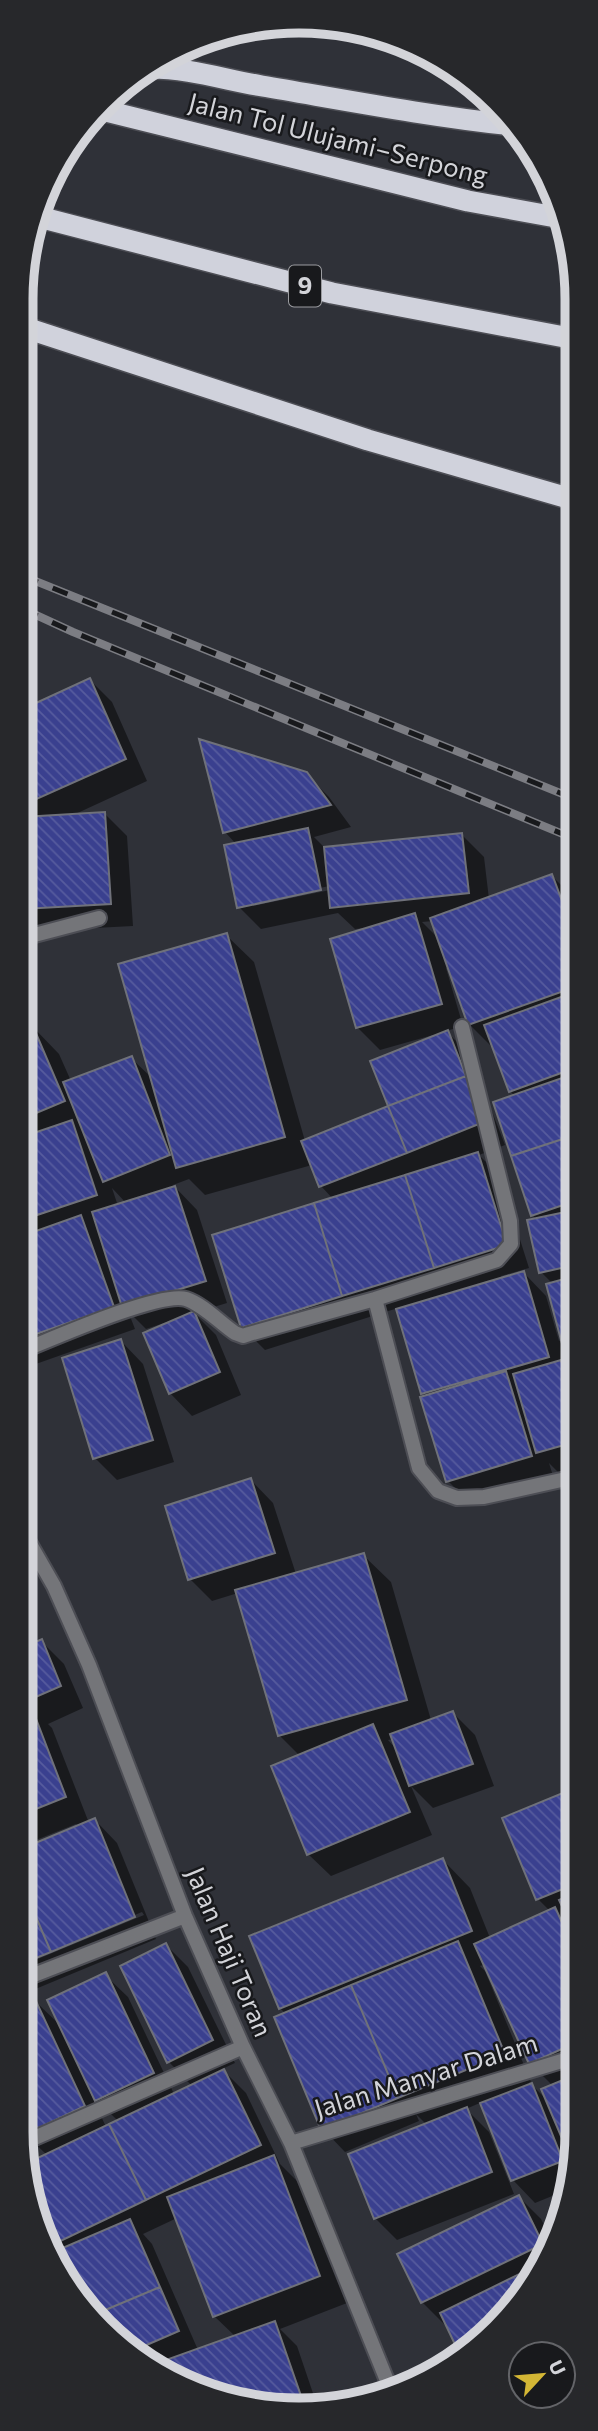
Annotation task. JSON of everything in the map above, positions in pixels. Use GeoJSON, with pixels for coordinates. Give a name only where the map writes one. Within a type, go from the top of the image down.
{"type":"FeatureCollection","features":[{"type":"Feature","properties":{"kind":"highway"},"geometry":{"type":"LineString","coordinates":[[168,68],[445,118],[499,124]]}},
{"type":"Feature","properties":{"kind":"highway","name":"Jalan Tol Ulujami–Serpong"},"geometry":{"type":"LineString","coordinates":[[110,112],[468,201],[552,216]]}},
{"type":"Feature","properties":{"kind":"highway","name":"9"},"geometry":{"type":"LineString","coordinates":[[45,220],[332,293],[565,337]]}},
{"type":"Feature","properties":{"kind":"highway"},"geometry":{"type":"LineString","coordinates":[[33,330],[368,440],[565,497]]}},
{"type":"Feature","properties":{"kind":"street"},"geometry":{"type":"LineString","coordinates":[[33,935],[99,918]]}},
{"type":"Feature","properties":{"kind":"street"},"geometry":{"type":"LineString","coordinates":[[33,1346],[170,1298],[187,1299],[243,1336],[374,1299],[497,1260],[511,1244],[510,1221],[462,1027]]}},
{"type":"Feature","properties":{"kind":"street"},"geometry":{"type":"LineString","coordinates":[[374,1299],[419,1468],[438,1491],[457,1498],[484,1497],[565,1478]]}},
{"type":"Feature","properties":{"kind":"street","name":"Jalan Haji Toran"},"geometry":{"type":"LineString","coordinates":[[33,1550],[54,1586],[89,1665],[185,1916],[243,2047],[291,2143],[388,2383]]}},
{"type":"Feature","properties":{"kind":"street"},"geometry":{"type":"LineString","coordinates":[[33,1975],[185,1916]]}},
{"type":"Feature","properties":{"kind":"street"},"geometry":{"type":"LineString","coordinates":[[33,2138],[243,2047]]}},
{"type":"Feature","properties":{"kind":"street","name":"Jalan Manyar Dalam"},"geometry":{"type":"LineString","coordinates":[[291,2143],[565,2060]]}},
{"type":"Feature","properties":{"kind":"building"},"geometry":{"type":"Polygon","coordinates":[[[90,678],[126,759],[33,801],[33,704],[90,678]]]}},
{"type":"Feature","properties":{"kind":"building"},"geometry":{"type":"Polygon","coordinates":[[[199,739],[307,772],[331,805],[223,833],[199,739]]]}},
{"type":"Feature","properties":{"kind":"building"},"geometry":{"type":"Polygon","coordinates":[[[105,812],[111,904],[33,908],[33,816],[105,812]]]}},
{"type":"Feature","properties":{"kind":"building"},"geometry":{"type":"Polygon","coordinates":[[[308,828],[321,890],[237,908],[224,845],[308,828]]]}},
{"type":"Feature","properties":{"kind":"building"},"geometry":{"type":"Polygon","coordinates":[[[462,833],[469,893],[330,908],[324,847],[462,833]]]}},
{"type":"Feature","properties":{"kind":"building"},"geometry":{"type":"Polygon","coordinates":[[[552,874],[565,909],[565,991],[468,1025],[430,918],[552,874]]]}},
{"type":"Feature","properties":{"kind":"building"},"geometry":{"type":"Polygon","coordinates":[[[415,913],[442,1004],[356,1028],[330,939],[415,913]]]}},
{"type":"Feature","properties":{"kind":"building"},"geometry":{"type":"Polygon","coordinates":[[[227,933],[285,1137],[176,1168],[118,964],[227,933]]]}},
{"type":"Feature","properties":{"kind":"building"},"geometry":{"type":"Polygon","coordinates":[[[565,996],[565,1072],[509,1092],[484,1025],[565,996]]]}},
{"type":"Feature","properties":{"kind":"building"},"geometry":{"type":"Polygon","coordinates":[[[33,1026],[65,1101],[33,1114],[33,1026]]]}},
{"type":"Feature","properties":{"kind":"building"},"geometry":{"type":"Polygon","coordinates":[[[448,1030],[466,1076],[388,1106],[370,1061],[448,1030]]]}},
{"type":"Feature","properties":{"kind":"building"},"geometry":{"type":"Polygon","coordinates":[[[132,1056],[170,1155],[103,1182],[63,1082],[132,1056]]]}},
{"type":"Feature","properties":{"kind":"building"},"geometry":{"type":"Polygon","coordinates":[[[466,1076],[484,1122],[407,1153],[388,1106],[466,1076]]]}},
{"type":"Feature","properties":{"kind":"building"},"geometry":{"type":"Polygon","coordinates":[[[565,1077],[565,1138],[511,1156],[493,1102],[565,1077]]]}},
{"type":"Feature","properties":{"kind":"building"},"geometry":{"type":"Polygon","coordinates":[[[388,1106],[407,1153],[319,1187],[301,1141],[388,1106]]]}},
{"type":"Feature","properties":{"kind":"building"},"geometry":{"type":"Polygon","coordinates":[[[72,1120],[97,1195],[33,1216],[33,1133],[72,1120]]]}},
{"type":"Feature","properties":{"kind":"building"},"geometry":{"type":"Polygon","coordinates":[[[565,1138],[565,1204],[531,1216],[511,1156],[565,1138]]]}},
{"type":"Feature","properties":{"kind":"building"},"geometry":{"type":"Polygon","coordinates":[[[478,1152],[507,1245],[434,1268],[405,1175],[478,1152]]]}},
{"type":"Feature","properties":{"kind":"building"},"geometry":{"type":"Polygon","coordinates":[[[405,1175],[434,1268],[342,1296],[314,1203],[405,1175]]]}},
{"type":"Feature","properties":{"kind":"building"},"geometry":{"type":"Polygon","coordinates":[[[175,1186],[206,1281],[122,1307],[92,1212],[175,1186]]]}},
{"type":"Feature","properties":{"kind":"building"},"geometry":{"type":"Polygon","coordinates":[[[314,1203],[342,1296],[241,1328],[212,1235],[314,1203]]]}},
{"type":"Feature","properties":{"kind":"building"},"geometry":{"type":"Polygon","coordinates":[[[565,1212],[565,1267],[539,1273],[527,1220],[565,1212]]]}},
{"type":"Feature","properties":{"kind":"building"},"geometry":{"type":"Polygon","coordinates":[[[81,1215],[114,1307],[33,1335],[33,1232],[81,1215]]]}},
{"type":"Feature","properties":{"kind":"building"},"geometry":{"type":"Polygon","coordinates":[[[524,1271],[549,1357],[421,1394],[396,1309],[524,1271]]]}},
{"type":"Feature","properties":{"kind":"building"},"geometry":{"type":"Polygon","coordinates":[[[565,1279],[565,1355],[546,1284],[565,1279]]]}},
{"type":"Feature","properties":{"kind":"building"},"geometry":{"type":"Polygon","coordinates":[[[194,1311],[220,1372],[169,1394],[143,1333],[194,1311]]]}},
{"type":"Feature","properties":{"kind":"building"},"geometry":{"type":"Polygon","coordinates":[[[121,1339],[153,1440],[93,1459],[62,1358],[121,1339]]]}},
{"type":"Feature","properties":{"kind":"building"},"geometry":{"type":"Polygon","coordinates":[[[561,1360],[565,1373],[565,1445],[536,1453],[513,1374],[561,1360]]]}},
{"type":"Feature","properties":{"kind":"building"},"geometry":{"type":"Polygon","coordinates":[[[506,1371],[532,1456],[446,1482],[420,1397],[506,1371]]]}},
{"type":"Feature","properties":{"kind":"building"},"geometry":{"type":"Polygon","coordinates":[[[251,1478],[275,1553],[188,1580],[165,1506],[251,1478]]]}},
{"type":"Feature","properties":{"kind":"building"},"geometry":{"type":"Polygon","coordinates":[[[364,1553],[407,1700],[278,1736],[235,1590],[364,1553]]]}},
{"type":"Feature","properties":{"kind":"building"},"geometry":{"type":"Polygon","coordinates":[[[42,1639],[61,1686],[33,1698],[33,1643],[42,1639]]]}},
{"type":"Feature","properties":{"kind":"building"},"geometry":{"type":"Polygon","coordinates":[[[33,1711],[66,1797],[33,1810],[33,1711]]]}},
{"type":"Feature","properties":{"kind":"building"},"geometry":{"type":"Polygon","coordinates":[[[453,1711],[473,1764],[409,1786],[390,1734],[453,1711]]]}},
{"type":"Feature","properties":{"kind":"building"},"geometry":{"type":"Polygon","coordinates":[[[373,1724],[410,1812],[307,1855],[271,1766],[373,1724]]]}},
{"type":"Feature","properties":{"kind":"building"},"geometry":{"type":"Polygon","coordinates":[[[565,1792],[565,1888],[536,1900],[502,1818],[565,1792]]]}},
{"type":"Feature","properties":{"kind":"building"},"geometry":{"type":"Polygon","coordinates":[[[95,1818],[135,1917],[51,1952],[33,1910],[33,1844],[95,1818]]]}},
{"type":"Feature","properties":{"kind":"building"},"geometry":{"type":"Polygon","coordinates":[[[443,1858],[472,1931],[279,2009],[249,1936],[443,1858]]]}},
{"type":"Feature","properties":{"kind":"building"},"geometry":{"type":"Polygon","coordinates":[[[565,1897],[565,1913],[559,1900],[565,1897]]]}},
{"type":"Feature","properties":{"kind":"building"},"geometry":{"type":"Polygon","coordinates":[[[555,1907],[565,1929],[565,2048],[529,2064],[474,1944],[555,1907]]]}},
{"type":"Feature","properties":{"kind":"building"},"geometry":{"type":"Polygon","coordinates":[[[33,1910],[51,1952],[33,1959],[33,1910]]]}},
{"type":"Feature","properties":{"kind":"building"},"geometry":{"type":"Polygon","coordinates":[[[458,1941],[505,2054],[398,2098],[351,1985],[458,1941]]]}},
{"type":"Feature","properties":{"kind":"building"},"geometry":{"type":"Polygon","coordinates":[[[166,1943],[213,2040],[167,2063],[120,1966],[166,1943]]]}},
{"type":"Feature","properties":{"kind":"building"},"geometry":{"type":"Polygon","coordinates":[[[106,1972],[154,2073],[95,2101],[47,2000],[106,1972]]]}},
{"type":"Feature","properties":{"kind":"building"},"geometry":{"type":"Polygon","coordinates":[[[351,1985],[398,2098],[321,2130],[274,2017],[351,1985]]]}},
{"type":"Feature","properties":{"kind":"building"},"geometry":{"type":"Polygon","coordinates":[[[35,1999],[85,2106],[33,2131],[35,1999]]]}},
{"type":"Feature","properties":{"kind":"building"},"geometry":{"type":"Polygon","coordinates":[[[224,2069],[261,2145],[146,2200],[109,2124],[224,2069]]]}},
{"type":"Feature","properties":{"kind":"building"},"geometry":{"type":"Polygon","coordinates":[[[565,2079],[564,2144],[541,2089],[565,2079]]]}},
{"type":"Feature","properties":{"kind":"building"},"geometry":{"type":"Polygon","coordinates":[[[532,2083],[563,2161],[511,2181],[480,2103],[532,2083]]]}},
{"type":"Feature","properties":{"kind":"building"},"geometry":{"type":"Polygon","coordinates":[[[467,2107],[492,2172],[374,2219],[348,2154],[467,2107]]]}},
{"type":"Feature","properties":{"kind":"building"},"geometry":{"type":"Polygon","coordinates":[[[109,2124],[146,2200],[57,2243],[42,2201],[35,2159],[109,2124]]]}},
{"type":"Feature","properties":{"kind":"building"},"geometry":{"type":"Polygon","coordinates":[[[274,2155],[320,2276],[213,2317],[167,2197],[274,2155]]]}},
{"type":"Feature","properties":{"kind":"building"},"geometry":{"type":"Polygon","coordinates":[[[519,2195],[542,2241],[539,2246],[421,2303],[397,2254],[519,2195]]]}},
{"type":"Feature","properties":{"kind":"building"},"geometry":{"type":"Polygon","coordinates":[[[130,2219],[160,2287],[103,2311],[78,2280],[60,2249],[130,2219]]]}},
{"type":"Feature","properties":{"kind":"building"},"geometry":{"type":"Polygon","coordinates":[[[525,2271],[499,2307],[456,2347],[440,2313],[525,2271]]]}},
{"type":"Feature","properties":{"kind":"building"},"geometry":{"type":"Polygon","coordinates":[[[160,2287],[179,2331],[142,2347],[103,2311],[160,2287]]]}},
{"type":"Feature","properties":{"kind":"building"},"geometry":{"type":"Polygon","coordinates":[[[275,2321],[301,2396],[282,2397],[230,2389],[197,2378],[164,2361],[275,2321]]]}},
{"type":"Feature","properties":{"kind":"railway"},"geometry":{"type":"LineString","coordinates":[[33,580],[565,795]]}},
{"type":"Feature","properties":{"kind":"railway"},"geometry":{"type":"LineString","coordinates":[[33,614],[565,835]]}}]}
